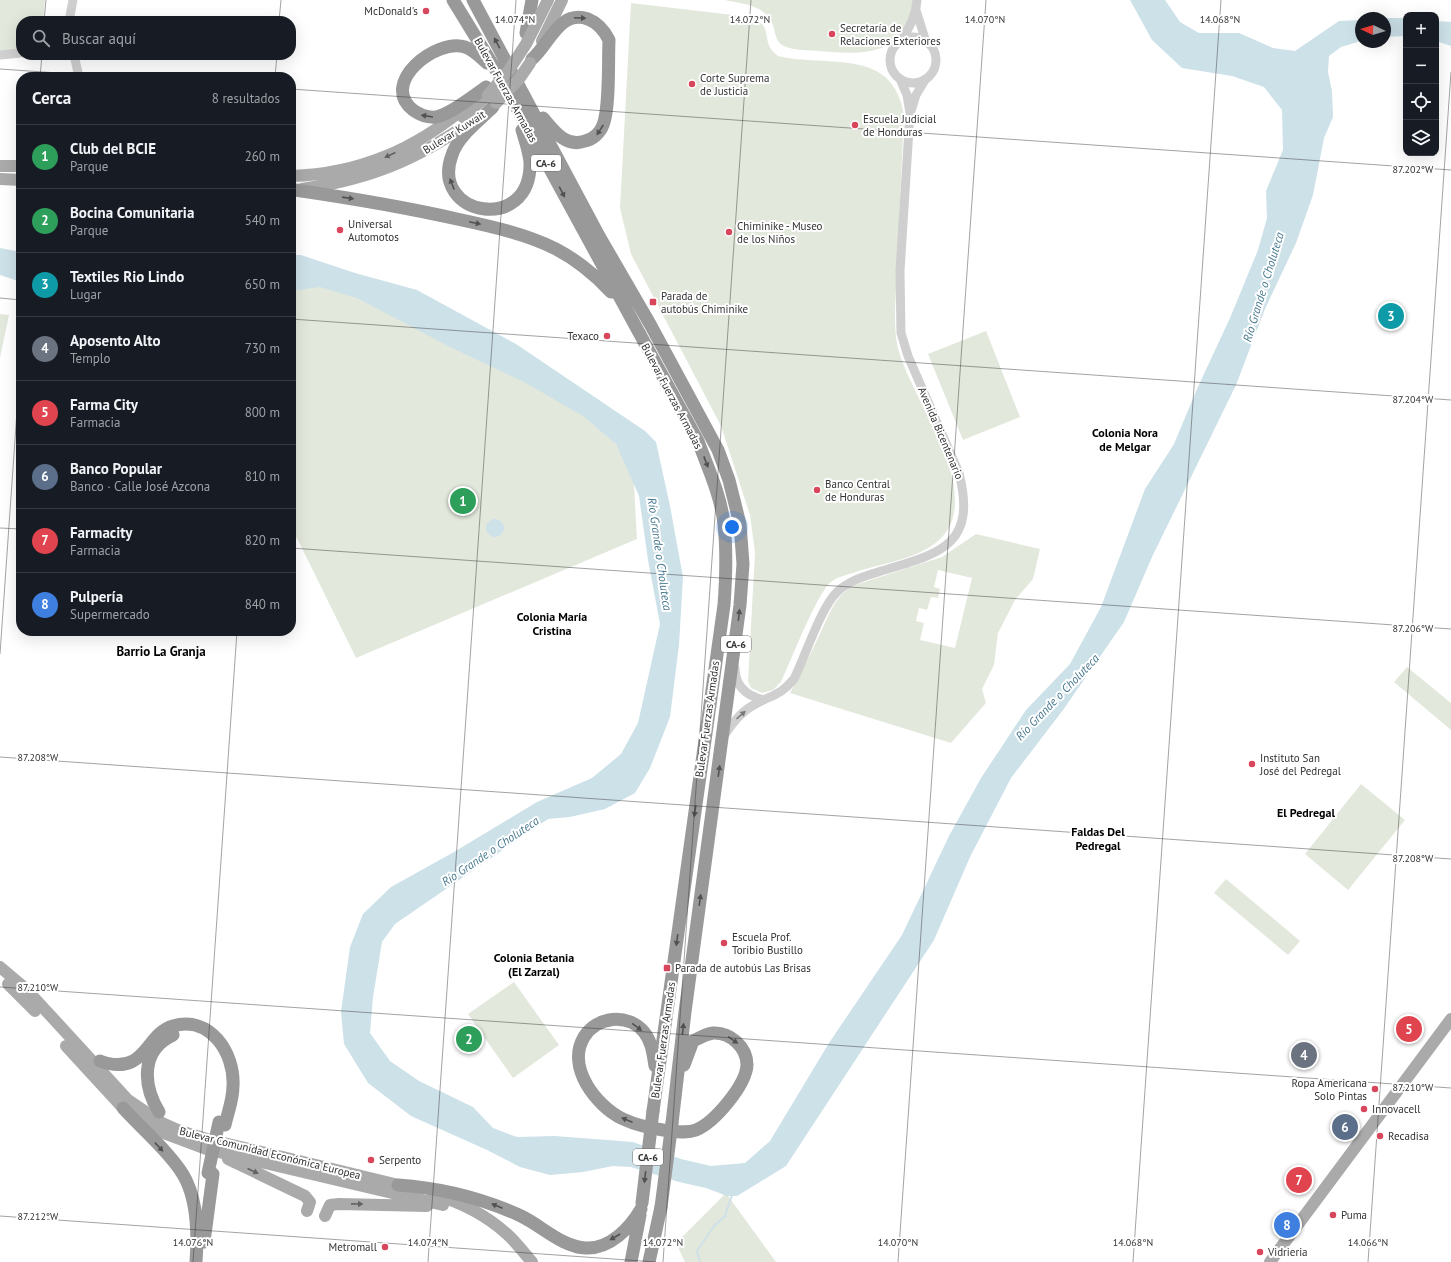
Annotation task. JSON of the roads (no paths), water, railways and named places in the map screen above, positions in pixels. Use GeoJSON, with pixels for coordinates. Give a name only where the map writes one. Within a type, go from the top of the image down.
{"type":"FeatureCollection","features":[{"type":"Feature","properties":{"kind":"highway","name":"Bulevar Fuerzas Armadas"},"geometry":{"type":"LineString","coordinates":[[453,0],[499,75],[521,102],[650,324],[710,433],[724,463],[735,499],[740,524],[743,564],[735,654],[685,1012],[661,1207],[649,1262]]}},
{"type":"Feature","properties":{"kind":"highway","name":"Bulevar Fuerzas Armadas"},"geometry":{"type":"LineString","coordinates":[[473,0],[521,102],[621,302],[698,441],[714,484],[722,515],[727,563],[724,605],[641,1206],[631,1262]]}},
{"type":"Feature","properties":{"kind":"highway"},"geometry":{"type":"LineString","coordinates":[[526,32],[532,0]]}},
{"type":"Feature","properties":{"kind":"highway"},"geometry":{"type":"LineString","coordinates":[[521,102],[557,134],[569,142],[576,143],[590,140],[604,124],[609,40],[600,26],[585,18],[568,19],[555,29],[541,52],[531,61]]}},
{"type":"Feature","properties":{"kind":"highway"},"geometry":{"type":"LineString","coordinates":[[490,95],[445,114],[436,117],[427,117],[418,114],[406,101],[403,92],[406,75],[412,68],[432,53],[451,45],[463,46],[474,52],[499,75]]}},
{"type":"Feature","properties":{"kind":"highway"},"geometry":{"type":"LineString","coordinates":[[490,95],[456,147],[452,155],[449,173],[452,185],[458,196],[468,205],[480,209],[492,210],[505,207],[516,200],[524,190],[530,171],[521,102]]}},
{"type":"Feature","properties":{"kind":"highway"},"geometry":{"type":"LineString","coordinates":[[296,190],[369,201],[486,225],[527,238],[556,249],[581,264],[621,302]]}},
{"type":"Feature","properties":{"kind":"highway"},"geometry":{"type":"LineString","coordinates":[[658,1078],[651,1046],[644,1032],[636,1024],[623,1020],[609,1019],[595,1025],[584,1037],[579,1051],[580,1066],[585,1081],[594,1096],[621,1118],[643,1127],[682,1133],[697,1130],[731,1099],[744,1079],[747,1065],[745,1054],[739,1044],[731,1037],[722,1034],[712,1033],[693,1041],[685,1061],[672,1120]]}},
{"type":"Feature","properties":{"kind":"highway"},"geometry":{"type":"LineString","coordinates":[[100,1061],[112,1065],[123,1065],[132,1062],[139,1057],[150,1042],[161,1032],[172,1026],[187,1023],[209,1031],[219,1040],[226,1052],[233,1076],[231,1103],[222,1124]]}},
{"type":"Feature","properties":{"kind":"highway"},"geometry":{"type":"LineString","coordinates":[[159,1112],[151,1099],[146,1071],[153,1053],[165,1039],[181,1032],[196,1032],[206,1037],[224,1064],[227,1081],[222,1124],[211,1174],[202,1202],[198,1261]]}},
{"type":"Feature","properties":{"kind":"highway"},"geometry":{"type":"LineString","coordinates":[[132,1062],[141,1070],[146,1071]]}},
{"type":"Feature","properties":{"kind":"highway"},"geometry":{"type":"LineString","coordinates":[[123,1108],[171,1159],[186,1179],[194,1201],[198,1261]]}},
{"type":"Feature","properties":{"kind":"highway"},"geometry":{"type":"LineString","coordinates":[[398,1185],[447,1191],[485,1201],[522,1217],[566,1242],[587,1248],[598,1246],[623,1233],[634,1222],[641,1206]]}},
{"type":"Feature","properties":{"kind":"main road","name":"Bulevar Kuwait"},"geometry":{"type":"LineString","coordinates":[[296,190],[348,181],[377,173],[443,141],[490,95],[520,44],[543,0]]}},
{"type":"Feature","properties":{"kind":"main road"},"geometry":{"type":"LineString","coordinates":[[490,95],[526,44],[548,0]]}},
{"type":"Feature","properties":{"kind":"main road"},"geometry":{"type":"LineString","coordinates":[[555,15],[559,0]]}},
{"type":"Feature","properties":{"kind":"main road","name":"Bulevar Kuwait"},"geometry":{"type":"LineString","coordinates":[[296,176],[309,175],[357,166],[386,157],[422,139],[441,132],[468,114],[490,95],[519,79],[531,61],[562,0]]}},
{"type":"Feature","properties":{"kind":"main road"},"geometry":{"type":"LineString","coordinates":[[0,166],[16,166]]}},
{"type":"Feature","properties":{"kind":"main road"},"geometry":{"type":"LineString","coordinates":[[0,179],[16,180]]}},
{"type":"Feature","properties":{"kind":"main road","name":"Bulevar Comunidad Económica Europea"},"geometry":{"type":"LineString","coordinates":[[0,967],[26,989],[128,1100],[162,1123],[206,1144],[398,1185],[453,1200],[474,1210],[508,1234],[532,1262]]}},
{"type":"Feature","properties":{"kind":"main road","name":"Bulevar Comunidad Económica Europea"},"geometry":{"type":"LineString","coordinates":[[0,977],[18,992],[123,1108],[158,1131],[450,1207],[482,1224],[503,1240],[521,1262]]}},
{"type":"Feature","properties":{"kind":"main road"},"geometry":{"type":"LineString","coordinates":[[48,1014],[67,1024],[100,1061],[139,1099],[206,1144],[305,1196],[310,1202],[307,1211]]}},
{"type":"Feature","properties":{"kind":"main road"},"geometry":{"type":"LineString","coordinates":[[1270,1262],[1451,1019]]}},
{"type":"Feature","properties":{"kind":"main road"},"geometry":{"type":"LineString","coordinates":[[326,1216],[330,1206],[340,1204],[450,1207]]}},
{"type":"Feature","properties":{"kind":"street"},"geometry":{"type":"LineString","coordinates":[[69,16],[73,0]]}},
{"type":"Feature","properties":{"kind":"street"},"geometry":{"type":"LineString","coordinates":[[916,10],[926,42],[935,54],[936,63],[931,75],[925,80],[910,83],[900,79],[892,68],[891,61],[895,47],[910,27],[916,10],[917,0]]}},
{"type":"Feature","properties":{"kind":"street"},"geometry":{"type":"LineString","coordinates":[[901,41],[914,38],[926,42]]}},
{"type":"Feature","properties":{"kind":"street"},"geometry":{"type":"LineString","coordinates":[[0,55],[16,53]]}},
{"type":"Feature","properties":{"kind":"street"},"geometry":{"type":"LineString","coordinates":[[75,60],[77,72]]}},
{"type":"Feature","properties":{"kind":"street","name":"Avenida Bicentenario"},"geometry":{"type":"LineString","coordinates":[[724,737],[740,714],[786,689],[794,679],[826,605],[836,592],[852,580],[926,557],[945,546],[955,537],[965,512],[964,491],[959,473],[908,356],[901,333],[900,271],[910,113],[907,95],[900,79]]}},
{"type":"Feature","properties":{"kind":"street","name":"Avenida Bicentenario"},"geometry":{"type":"LineString","coordinates":[[910,113],[916,95],[925,80]]}},
{"type":"Feature","properties":{"kind":"street"},"geometry":{"type":"LineString","coordinates":[[735,654],[735,672],[740,688],[746,694],[764,700]]}},
{"type":"Feature","properties":{"kind":"water","name":"Río Grande o Choluteca"},"geometry":{"type":"Polygon","coordinates":[[[1130,0],[1165,0],[1180,22],[1199,33],[1239,33],[1273,48],[1295,51],[1339,21],[1355,20],[1355,43],[1341,47],[1329,56],[1328,72],[1332,91],[1333,117],[1324,138],[1313,195],[1296,243],[1265,309],[1236,385],[1152,557],[1124,622],[1063,710],[1011,778],[970,857],[934,940],[786,1166],[737,1196],[727,1196],[706,1188],[679,1182],[631,1167],[613,1166],[583,1172],[550,1175],[520,1167],[487,1150],[411,1116],[368,1083],[344,1044],[341,1012],[350,947],[363,914],[391,887],[454,852],[537,802],[592,778],[621,754],[638,723],[660,624],[648,560],[639,496],[616,444],[583,416],[526,383],[450,347],[357,298],[320,287],[296,290],[296,255],[301,255],[355,273],[417,290],[516,344],[645,431],[656,442],[683,577],[679,645],[670,717],[650,768],[635,793],[605,809],[570,817],[548,819],[395,924],[382,942],[373,997],[370,1033],[390,1061],[419,1081],[473,1107],[493,1128],[517,1137],[555,1136],[633,1142],[681,1159],[711,1166],[745,1163],[770,1141],[829,1043],[902,935],[949,836],[981,778],[1026,710],[1070,664],[1101,607],[1145,489],[1174,444],[1197,389],[1230,318],[1258,250],[1267,218],[1266,191],[1283,150],[1282,110],[1264,87],[1232,76],[1182,68],[1152,40],[1130,0]]]}},
{"type":"Feature","properties":{"kind":"water"},"geometry":{"type":"Polygon","coordinates":[[[1391,18],[1403,18],[1403,36],[1391,37],[1391,18]]]}},
{"type":"Feature","properties":{"kind":"water"},"geometry":{"type":"Polygon","coordinates":[[[1439,21],[1451,22],[1451,46],[1439,42],[1439,21]]]}},
{"type":"Feature","properties":{"kind":"water"},"geometry":{"type":"Polygon","coordinates":[[[0,248],[16,251],[16,280],[0,275],[0,248]]]}},
{"type":"Feature","properties":{"kind":"water"},"geometry":{"type":"Polygon","coordinates":[[[491,519],[499,519],[504,524],[502,535],[499,537],[491,537],[486,532],[486,524],[491,519]]]}},
{"type":"Feature","properties":{"kind":"waterway"},"geometry":{"type":"LineString","coordinates":[[700,1262],[697,1251],[714,1226],[725,1216],[732,1195]]}},
{"type":"Feature","properties":{"kind":"place","name":"McDonald's"},"geometry":{"type":"Point","coordinates":[426,11]}},
{"type":"Feature","properties":{"kind":"place","name":"Secretaría de Relaciones Exteriores"},"geometry":{"type":"Point","coordinates":[832,34]}},
{"type":"Feature","properties":{"kind":"place","name":"Corte Suprema de Justicia"},"geometry":{"type":"Point","coordinates":[692,84]}},
{"type":"Feature","properties":{"kind":"place","name":"Escuela Judicial de Honduras"},"geometry":{"type":"Point","coordinates":[855,125]}},
{"type":"Feature","properties":{"kind":"place","name":"Universal Automotos"},"geometry":{"type":"Point","coordinates":[340,230]}},
{"type":"Feature","properties":{"kind":"place","name":"Chiminike - Museo de los Niños"},"geometry":{"type":"Point","coordinates":[729,232]}},
{"type":"Feature","properties":{"kind":"place","name":"Parada de autobús Chiminike"},"geometry":{"type":"Point","coordinates":[653,302]}},
{"type":"Feature","properties":{"kind":"place","name":"Textiles Rio Lindo"},"geometry":{"type":"Point","coordinates":[1391,316]}},
{"type":"Feature","properties":{"kind":"place","name":"Texaco"},"geometry":{"type":"Point","coordinates":[607,336]}},
{"type":"Feature","properties":{"kind":"place","name":"Banco Central de Honduras"},"geometry":{"type":"Point","coordinates":[817,490]}},
{"type":"Feature","properties":{"kind":"place","name":"Club del BCIE"},"geometry":{"type":"Point","coordinates":[463,501]}},
{"type":"Feature","properties":{"kind":"place","name":"Instituto San José del Pedregal"},"geometry":{"type":"Point","coordinates":[1252,764]}},
{"type":"Feature","properties":{"kind":"place","name":"Escuela Prof. Toribio Bustillo"},"geometry":{"type":"Point","coordinates":[724,943]}},
{"type":"Feature","properties":{"kind":"place","name":"Parada de autobús Las Brisas"},"geometry":{"type":"Point","coordinates":[667,968]}},
{"type":"Feature","properties":{"kind":"place","name":"Farma City"},"geometry":{"type":"Point","coordinates":[1409,1029]}},
{"type":"Feature","properties":{"kind":"place","name":"Bocina Comunitaria"},"geometry":{"type":"Point","coordinates":[469,1039]}},
{"type":"Feature","properties":{"kind":"place","name":"Aposento Alto"},"geometry":{"type":"Point","coordinates":[1304,1055]}},
{"type":"Feature","properties":{"kind":"place","name":"Ropa Americana Solo Pintas"},"geometry":{"type":"Point","coordinates":[1375,1089]}},
{"type":"Feature","properties":{"kind":"place","name":"Innovacell"},"geometry":{"type":"Point","coordinates":[1364,1109]}},
{"type":"Feature","properties":{"kind":"place","name":"Banco Popular"},"geometry":{"type":"Point","coordinates":[1345,1127]}},
{"type":"Feature","properties":{"kind":"place","name":"Recadisa"},"geometry":{"type":"Point","coordinates":[1380,1136]}},
{"type":"Feature","properties":{"kind":"place","name":"Serpento"},"geometry":{"type":"Point","coordinates":[371,1160]}},
{"type":"Feature","properties":{"kind":"place","name":"Farmacity"},"geometry":{"type":"Point","coordinates":[1299,1180]}},
{"type":"Feature","properties":{"kind":"place","name":"Puma"},"geometry":{"type":"Point","coordinates":[1333,1215]}},
{"type":"Feature","properties":{"kind":"place","name":"Pulpería"},"geometry":{"type":"Point","coordinates":[1287,1225]}},
{"type":"Feature","properties":{"kind":"place","name":"Metromall"},"geometry":{"type":"Point","coordinates":[385,1247]}},
{"type":"Feature","properties":{"kind":"place","name":"Vidrieria"},"geometry":{"type":"Point","coordinates":[1260,1252]}},
{"type":"Feature","properties":{"kind":"district","name":"Colonia Nora de Melgar"},"geometry":{"type":"Point","coordinates":[1125,439]}},
{"type":"Feature","properties":{"kind":"district","name":"Colonia María Cristina"},"geometry":{"type":"Point","coordinates":[552,623]}},
{"type":"Feature","properties":{"kind":"district","name":"Barrio La Granja"},"geometry":{"type":"Point","coordinates":[161,651]}},
{"type":"Feature","properties":{"kind":"district","name":"El Pedregal"},"geometry":{"type":"Point","coordinates":[1306,812]}},
{"type":"Feature","properties":{"kind":"district","name":"Faldas Del Pedregal"},"geometry":{"type":"Point","coordinates":[1098,838]}},
{"type":"Feature","properties":{"kind":"district","name":"Colonia Betania (El Zarzal)"},"geometry":{"type":"Point","coordinates":[534,964]}}]}
